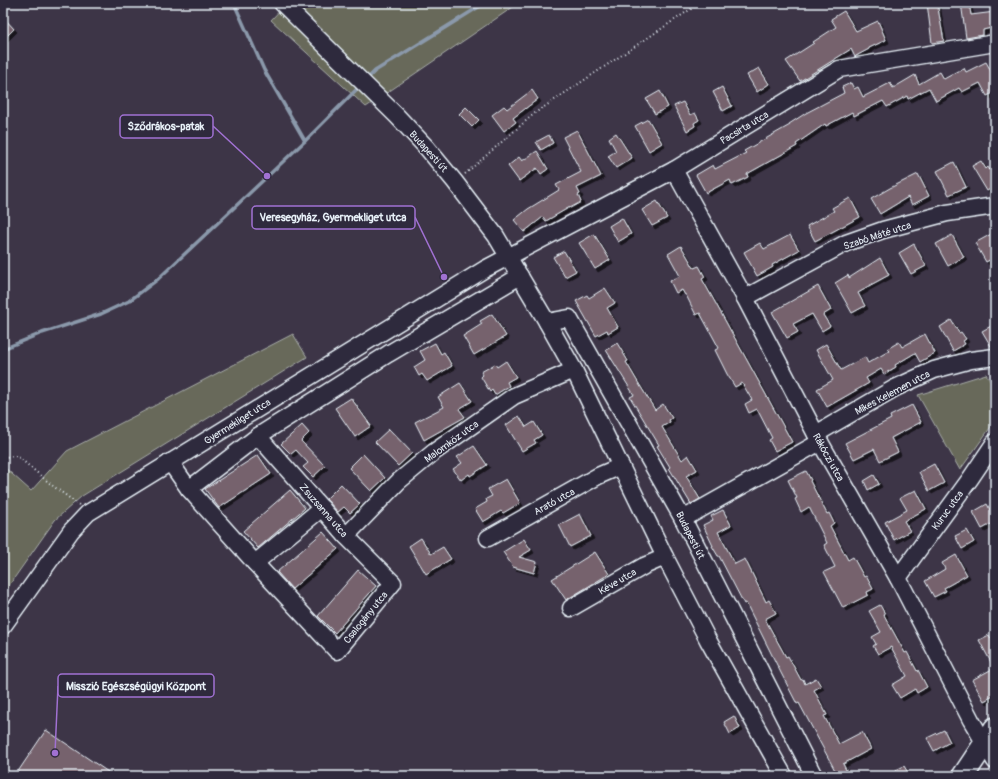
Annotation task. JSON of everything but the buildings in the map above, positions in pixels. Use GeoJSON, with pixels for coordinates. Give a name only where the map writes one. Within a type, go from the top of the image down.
{"type":"FeatureCollection","features":[{"type":"Feature","properties":{"kind":"main road"},"geometry":{"type":"LineString","coordinates":[[963,776],[992,744]]}},
{"type":"Feature","properties":{"kind":"street","name":"Budapesti út"},"geometry":{"type":"LineString","coordinates":[[282,3],[356,78],[397,116],[455,182],[496,236],[574,370],[665,557],[708,640],[784,776]]}},
{"type":"Feature","properties":{"kind":"street","name":"Pacsirta utca"},"geometry":{"type":"LineString","coordinates":[[509,257],[674,170],[839,69],[995,43]]}},
{"type":"Feature","properties":{"kind":"street","name":"Rákóczi utca"},"geometry":{"type":"LineString","coordinates":[[674,170],[745,298],[818,438],[992,744]]}},
{"type":"Feature","properties":{"kind":"street","name":"Szabó Máté utca"},"geometry":{"type":"LineString","coordinates":[[745,298],[846,243],[883,230],[947,213],[995,206]]}},
{"type":"Feature","properties":{"kind":"street","name":"Gyermekliget utca"},"geometry":{"type":"LineString","coordinates":[[3,626],[71,531],[88,513],[485,269],[509,257]]}},
{"type":"Feature","properties":{"kind":"street"},"geometry":{"type":"LineString","coordinates":[[189,489],[258,436],[388,354],[520,276]]}},
{"type":"Feature","properties":{"kind":"street","name":"Budapesti út"},"geometry":{"type":"LineString","coordinates":[[547,322],[569,318],[683,519],[814,776]]}},
{"type":"Feature","properties":{"kind":"street","name":"Mikes Kelemen utca"},"geometry":{"type":"LineString","coordinates":[[683,519],[818,438],[895,388],[934,370],[971,360],[995,356]]}},
{"type":"Feature","properties":{"kind":"street","name":"Malomköz utca"},"geometry":{"type":"LineString","coordinates":[[346,536],[399,481],[434,452],[514,396],[574,370]]}},
{"type":"Feature","properties":{"kind":"street","name":"Zsuzsanna utca"},"geometry":{"type":"LineString","coordinates":[[258,436],[346,536],[393,582]]}},
{"type":"Feature","properties":{"kind":"street","name":"Kuruc utca"},"geometry":{"type":"LineString","coordinates":[[898,578],[995,442]]}},
{"type":"Feature","properties":{"kind":"street"},"geometry":{"type":"LineString","coordinates":[[170,462],[189,489],[255,564],[322,508]]}},
{"type":"Feature","properties":{"kind":"street","name":"Arató utca"},"geometry":{"type":"LineString","coordinates":[[488,538],[598,476],[620,466]]}},
{"type":"Feature","properties":{"kind":"street","name":"Kéve utca"},"geometry":{"type":"LineString","coordinates":[[571,608],[644,566],[665,557]]}},
{"type":"Feature","properties":{"kind":"street","name":"Csalogány utca"},"geometry":{"type":"LineString","coordinates":[[255,564],[337,651],[393,582]]}},
{"type":"Feature","properties":{"kind":"path"},"geometry":{"type":"LineString","coordinates":[[455,182],[535,113],[700,3]]}},
{"type":"Feature","properties":{"kind":"path"},"geometry":{"type":"LineString","coordinates":[[3,458],[17,456],[88,513]]}},
{"type":"Feature","properties":{"kind":"green space"},"geometry":{"type":"Polygon","coordinates":[[[287,3],[519,3],[366,107],[271,20],[287,3]]]}},
{"type":"Feature","properties":{"kind":"green space"},"geometry":{"type":"Polygon","coordinates":[[[293,334],[307,357],[82,496],[55,520],[3,594],[3,466],[31,491],[67,451],[293,334]]]}},
{"type":"Feature","properties":{"kind":"green space"},"geometry":{"type":"Polygon","coordinates":[[[986,374],[995,389],[995,421],[960,470],[918,395],[986,374]]]}},
{"type":"Feature","properties":{"kind":"waterway"},"geometry":{"type":"LineString","coordinates":[[234,3],[264,70],[305,141]]}},
{"type":"Feature","properties":{"kind":"waterway"},"geometry":{"type":"LineString","coordinates":[[367,79],[375,71],[485,3]]}},
{"type":"Feature","properties":{"kind":"waterway"},"geometry":{"type":"LineString","coordinates":[[3,349],[42,333],[101,314],[129,301],[158,279],[305,141],[361,85]]}},
{"type":"Feature","properties":{"kind":"place","name":"Sződrákos-patak"},"geometry":{"type":"Point","coordinates":[267,176]}},
{"type":"Feature","properties":{"kind":"place","name":"Veresegyház, Gyermekliget utca"},"geometry":{"type":"Point","coordinates":[444,277]}},
{"type":"Feature","properties":{"kind":"place","name":"Misszió Egészségügyi Központ"},"geometry":{"type":"Point","coordinates":[55,753]}}]}
